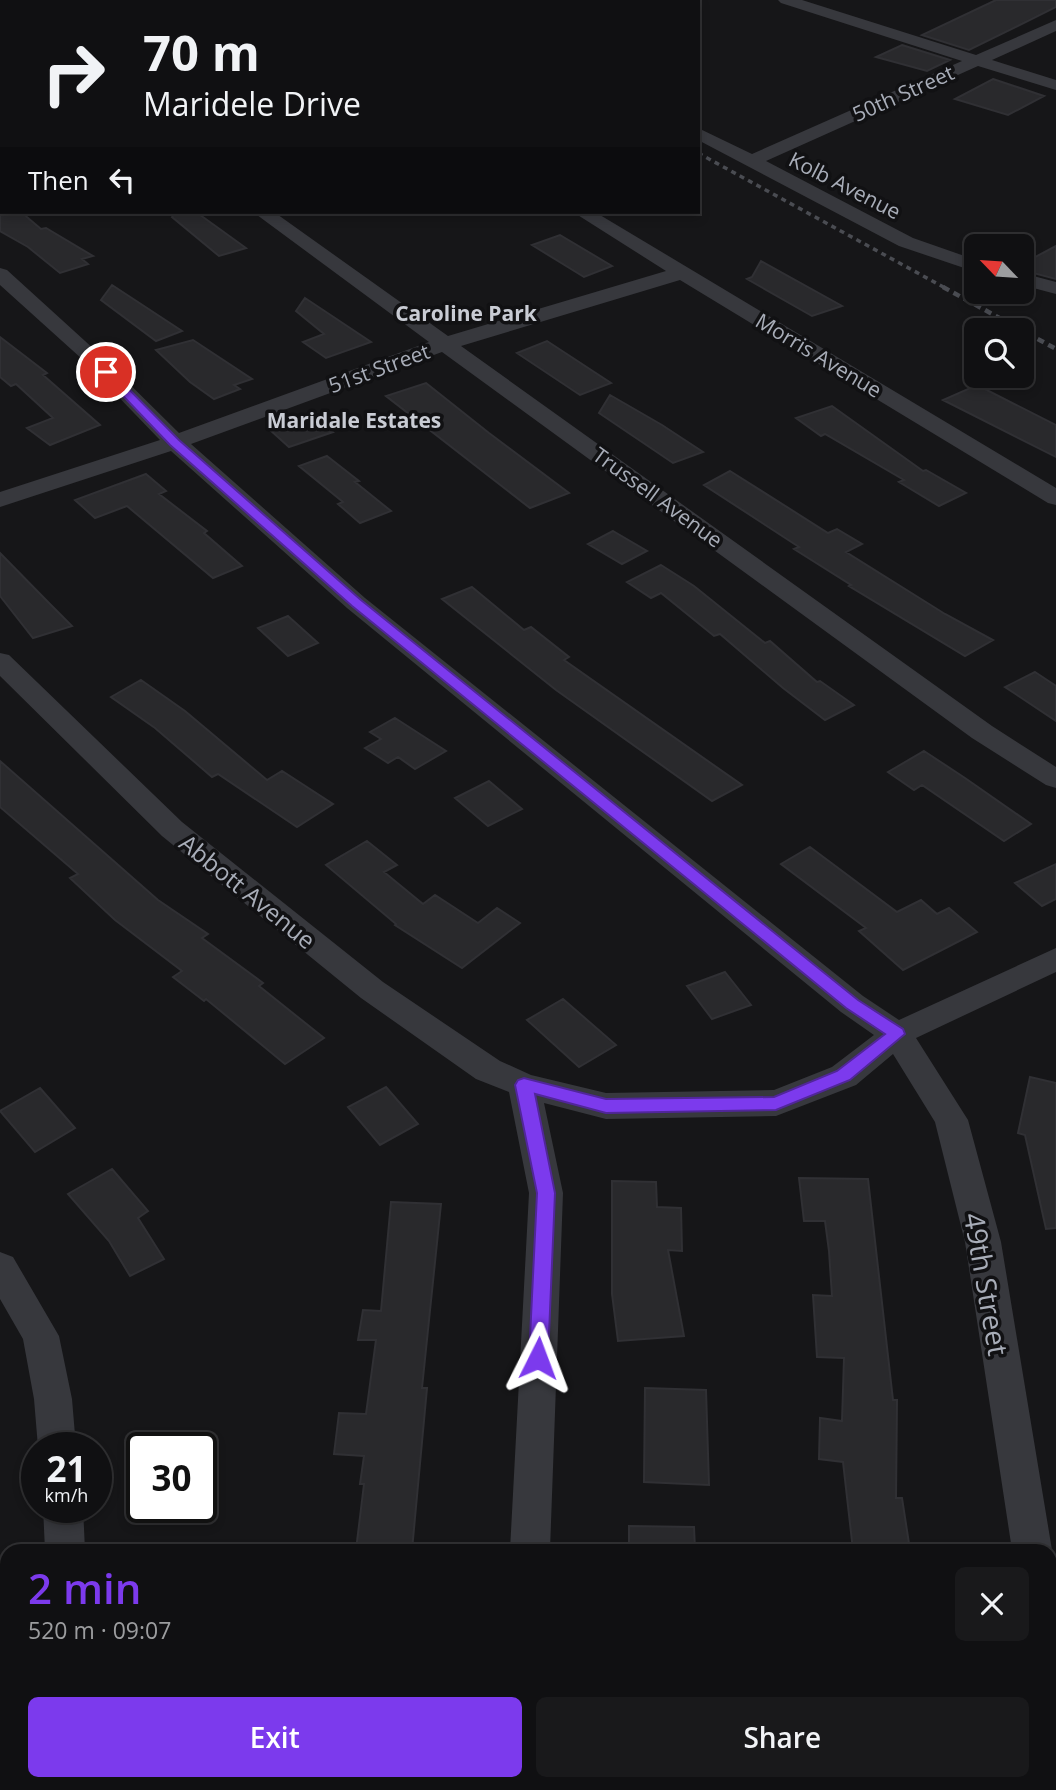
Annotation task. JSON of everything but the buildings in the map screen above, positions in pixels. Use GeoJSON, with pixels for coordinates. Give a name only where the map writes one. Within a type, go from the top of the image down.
{"type":"FeatureCollection","features":[{"type":"Feature","properties":{"kind":"street"},"geometry":{"type":"LineString","coordinates":[[786,0],[1056,85]]}},
{"type":"Feature","properties":{"kind":"street","name":"50th Street"},"geometry":{"type":"LineString","coordinates":[[750,162],[1056,25]]}},
{"type":"Feature","properties":{"kind":"street","name":"Kolb Avenue"},"geometry":{"type":"LineString","coordinates":[[700,134],[906,242],[964,262]]}},
{"type":"Feature","properties":{"kind":"street","name":"Trussell Avenue"},"geometry":{"type":"LineString","coordinates":[[265,214],[982,732],[1056,779]]}},
{"type":"Feature","properties":{"kind":"street","name":"Morris Avenue"},"geometry":{"type":"LineString","coordinates":[[585,214],[1056,498]]}},
{"type":"Feature","properties":{"kind":"street","name":"51st Street"},"geometry":{"type":"LineString","coordinates":[[0,500],[175,442],[447,343],[682,273]]}},
{"type":"Feature","properties":{"kind":"street"},"geometry":{"type":"LineString","coordinates":[[0,274],[89,355],[175,442],[356,603],[852,1004],[897,1034]]}},
{"type":"Feature","properties":{"kind":"street"},"geometry":{"type":"LineString","coordinates":[[1034,282],[1056,288]]}},
{"type":"Feature","properties":{"kind":"street","name":"Abbott Avenue"},"geometry":{"type":"LineString","coordinates":[[0,661],[172,830],[372,990],[488,1070],[524,1085],[606,1106],[776,1103],[844,1076],[897,1034],[1056,959]]}},
{"type":"Feature","properties":{"kind":"street","name":"49th Street"},"geometry":{"type":"LineString","coordinates":[[897,1034],[951,1120],[983,1242],[1031,1544]]}},
{"type":"Feature","properties":{"kind":"street"},"geometry":{"type":"LineString","coordinates":[[524,1085],[546,1193],[530,1544]]}},
{"type":"Feature","properties":{"kind":"street"},"geometry":{"type":"LineString","coordinates":[[0,1268],[41,1336],[53,1399],[56,1432]]}},
{"type":"Feature","properties":{"kind":"street"},"geometry":{"type":"LineString","coordinates":[[63,1523],[65,1544]]}},
{"type":"Feature","properties":{"kind":"railway"},"geometry":{"type":"LineString","coordinates":[[700,154],[947,289]]}},
{"type":"Feature","properties":{"kind":"railway"},"geometry":{"type":"LineString","coordinates":[[943,287],[1056,349]]}},
{"type":"Feature","properties":{"kind":"district","name":"Caroline Park"},"geometry":{"type":"Point","coordinates":[466,313]}},
{"type":"Feature","properties":{"kind":"district","name":"Maridale Estates"},"geometry":{"type":"Point","coordinates":[354,420]}},
{"type":"Feature","properties":{"kind":"route"},"geometry":{"type":"LineString","coordinates":[[106,372],[175,442],[356,603],[852,1004],[897,1034],[844,1076],[776,1103],[606,1106],[524,1085],[546,1193],[538,1358]]}}]}
